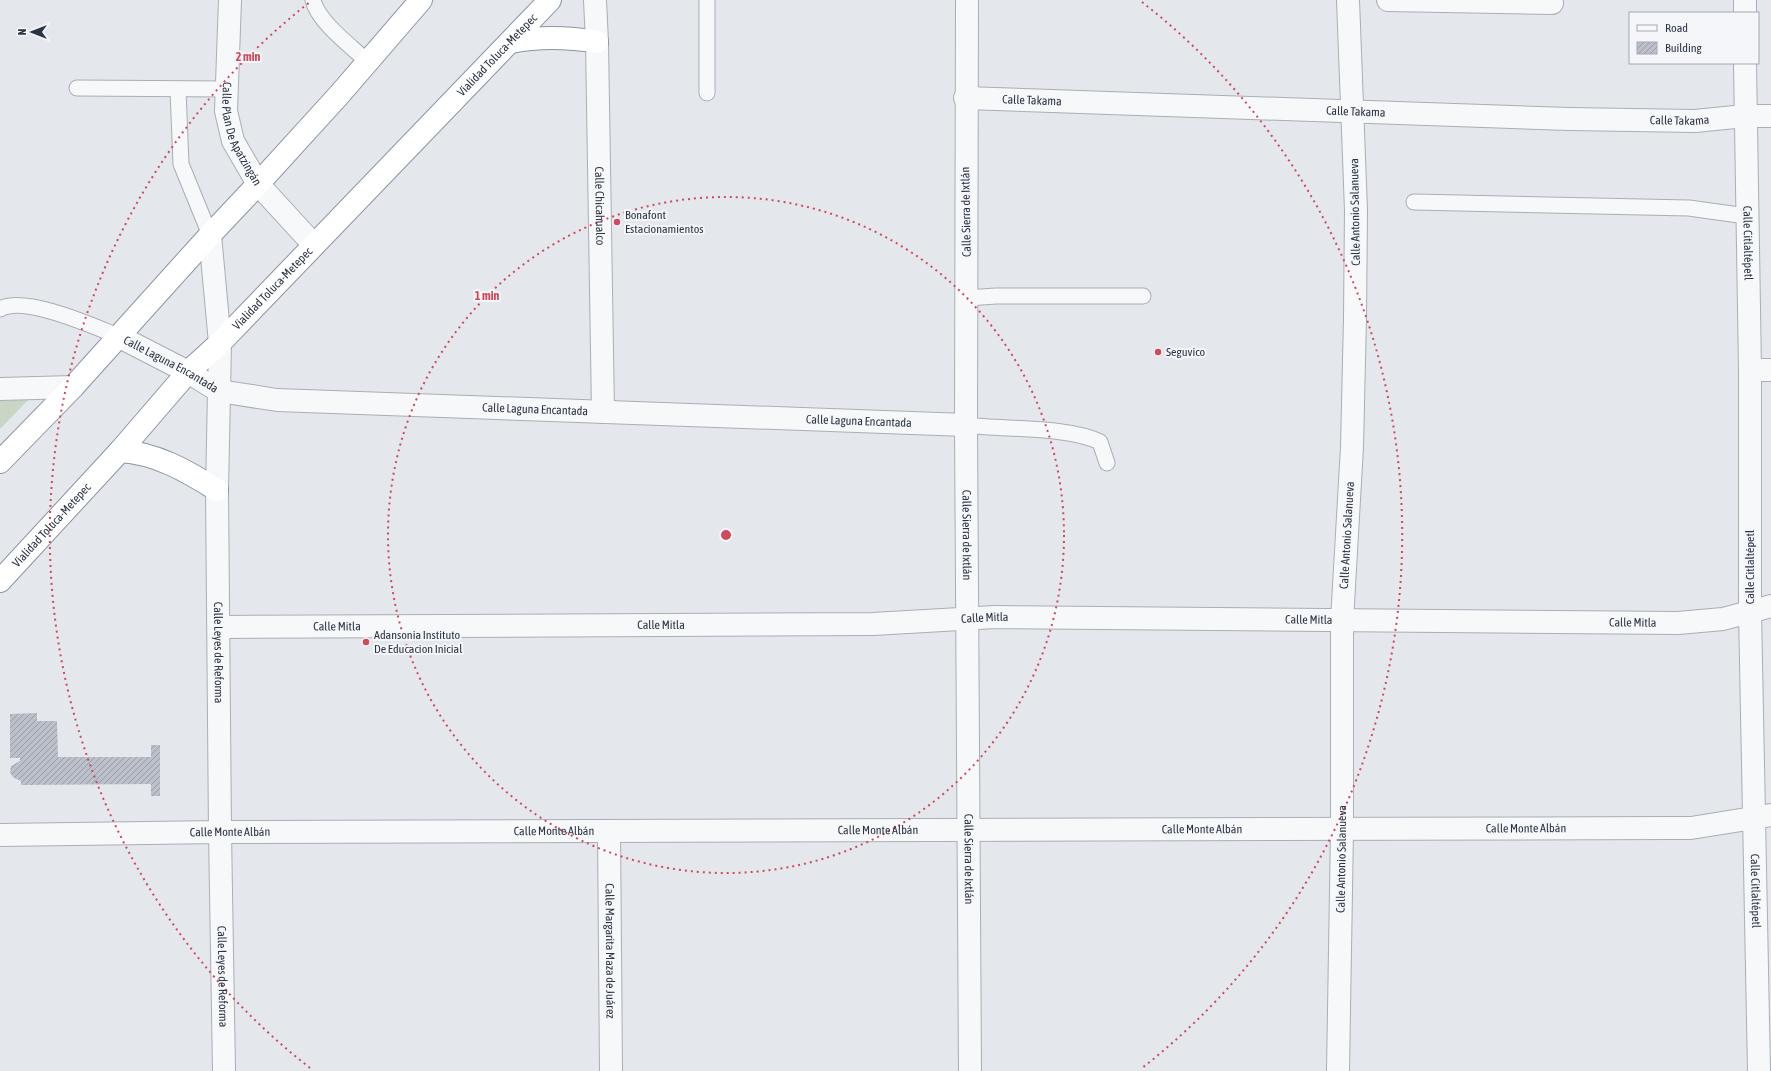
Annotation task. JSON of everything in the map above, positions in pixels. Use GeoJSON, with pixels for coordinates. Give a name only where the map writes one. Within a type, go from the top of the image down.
{"type":"FeatureCollection","features":[{"type":"Feature","properties":{"kind":"highway"},"geometry":{"type":"LineString","coordinates":[[0,462],[73,387],[258,184],[368,62],[421,0]]}},
{"type":"Feature","properties":{"kind":"highway","name":"Vialidad Toluca-Metepec"},"geometry":{"type":"LineString","coordinates":[[0,581],[120,451],[188,372],[220,343],[550,0]]}},
{"type":"Feature","properties":{"kind":"highway"},"geometry":{"type":"LineString","coordinates":[[511,42],[537,37],[598,42]]}},
{"type":"Feature","properties":{"kind":"highway"},"geometry":{"type":"LineString","coordinates":[[120,451],[134,452],[177,465],[217,490]]}},
{"type":"Feature","properties":{"kind":"street","name":"Calle Plan De Apatzingán"},"geometry":{"type":"LineString","coordinates":[[230,0],[226,111],[233,141],[258,184],[314,245]]}},
{"type":"Feature","properties":{"kind":"street","name":"Calle Chicahualco"},"geometry":{"type":"LineString","coordinates":[[595,0],[598,42],[603,412]]}},
{"type":"Feature","properties":{"kind":"street","name":"Calle Sierra de Ixtlán"},"geometry":{"type":"LineString","coordinates":[[967,0],[965,98],[970,1071]]}},
{"type":"Feature","properties":{"kind":"street","name":"Calle Antonio Salanueva"},"geometry":{"type":"LineString","coordinates":[[1338,1071],[1342,830],[1342,621],[1352,447],[1355,318],[1354,111],[1348,0]]}},
{"type":"Feature","properties":{"kind":"street"},"geometry":{"type":"LineString","coordinates":[[1388,0],[1552,4]]}},
{"type":"Feature","properties":{"kind":"street"},"geometry":{"type":"LineString","coordinates":[[1745,0],[1745,12]]}},
{"type":"Feature","properties":{"kind":"street","name":"Calle Citlaltépetl"},"geometry":{"type":"LineString","coordinates":[[1745,64],[1746,216],[1760,370],[1764,1029],[1759,1071]]}},
{"type":"Feature","properties":{"kind":"street","name":"Calle Takama"},"geometry":{"type":"LineString","coordinates":[[965,98],[1608,120],[1695,121],[1745,116],[1771,116]]}},
{"type":"Feature","properties":{"kind":"street","name":"Calle Leyes de Reforma"},"geometry":{"type":"LineString","coordinates":[[210,235],[220,343],[217,490],[224,1071]]}},
{"type":"Feature","properties":{"kind":"street","name":"Calle Laguna Encantada"},"geometry":{"type":"LineString","coordinates":[[118,336],[188,372],[219,391],[277,400],[966,425]]}},
{"type":"Feature","properties":{"kind":"street"},"geometry":{"type":"LineString","coordinates":[[0,389],[73,387]]}},
{"type":"Feature","properties":{"kind":"street","name":"Calle Mitla"},"geometry":{"type":"LineString","coordinates":[[219,627],[873,624],[995,617],[1678,623],[1723,619],[1761,609]]}},
{"type":"Feature","properties":{"kind":"street","name":"Calle Monte Albán"},"geometry":{"type":"LineString","coordinates":[[0,835],[220,832],[1691,828],[1763,816]]}},
{"type":"Feature","properties":{"kind":"street","name":"Calle Margarita Maza de Juárez"},"geometry":{"type":"LineString","coordinates":[[609,831],[611,1071]]}},
{"type":"Feature","properties":{"kind":"lane"},"geometry":{"type":"LineString","coordinates":[[314,0],[316,8],[324,20],[368,62]]}},
{"type":"Feature","properties":{"kind":"lane"},"geometry":{"type":"LineString","coordinates":[[707,0],[707,93]]}},
{"type":"Feature","properties":{"kind":"lane"},"geometry":{"type":"LineString","coordinates":[[77,88],[178,90],[227,89]]}},
{"type":"Feature","properties":{"kind":"lane"},"geometry":{"type":"LineString","coordinates":[[178,90],[181,164],[210,235]]}},
{"type":"Feature","properties":{"kind":"lane"},"geometry":{"type":"LineString","coordinates":[[1414,202],[1689,208],[1746,216]]}},
{"type":"Feature","properties":{"kind":"lane"},"geometry":{"type":"LineString","coordinates":[[967,298],[996,296],[1143,296]]}},
{"type":"Feature","properties":{"kind":"lane"},"geometry":{"type":"LineString","coordinates":[[0,309],[20,306],[50,311],[118,336]]}},
{"type":"Feature","properties":{"kind":"lane"},"geometry":{"type":"LineString","coordinates":[[966,425],[1056,432],[1092,438],[1100,442],[1107,463]]}},
{"type":"Feature","properties":{"kind":"green space"},"geometry":{"type":"Polygon","coordinates":[[[29,399],[0,429],[0,401],[29,399]]]}},
{"type":"Feature","properties":{"kind":"building"},"geometry":{"type":"Polygon","coordinates":[[[37,713],[37,721],[57,721],[58,757],[151,757],[151,745],[160,745],[160,796],[151,796],[151,784],[21,785],[21,781],[14,778],[10,773],[11,766],[20,761],[20,758],[10,758],[10,714],[37,713]]]}},
{"type":"Feature","properties":{"kind":"place","name":"Bonafont Estacionamientos"},"geometry":{"type":"Point","coordinates":[617,222]}},
{"type":"Feature","properties":{"kind":"place","name":"Seguvico"},"geometry":{"type":"Point","coordinates":[1158,352]}},
{"type":"Feature","properties":{"kind":"place","name":"Adansonia Instituto De Educacion Inicial"},"geometry":{"type":"Point","coordinates":[366,642]}}]}
